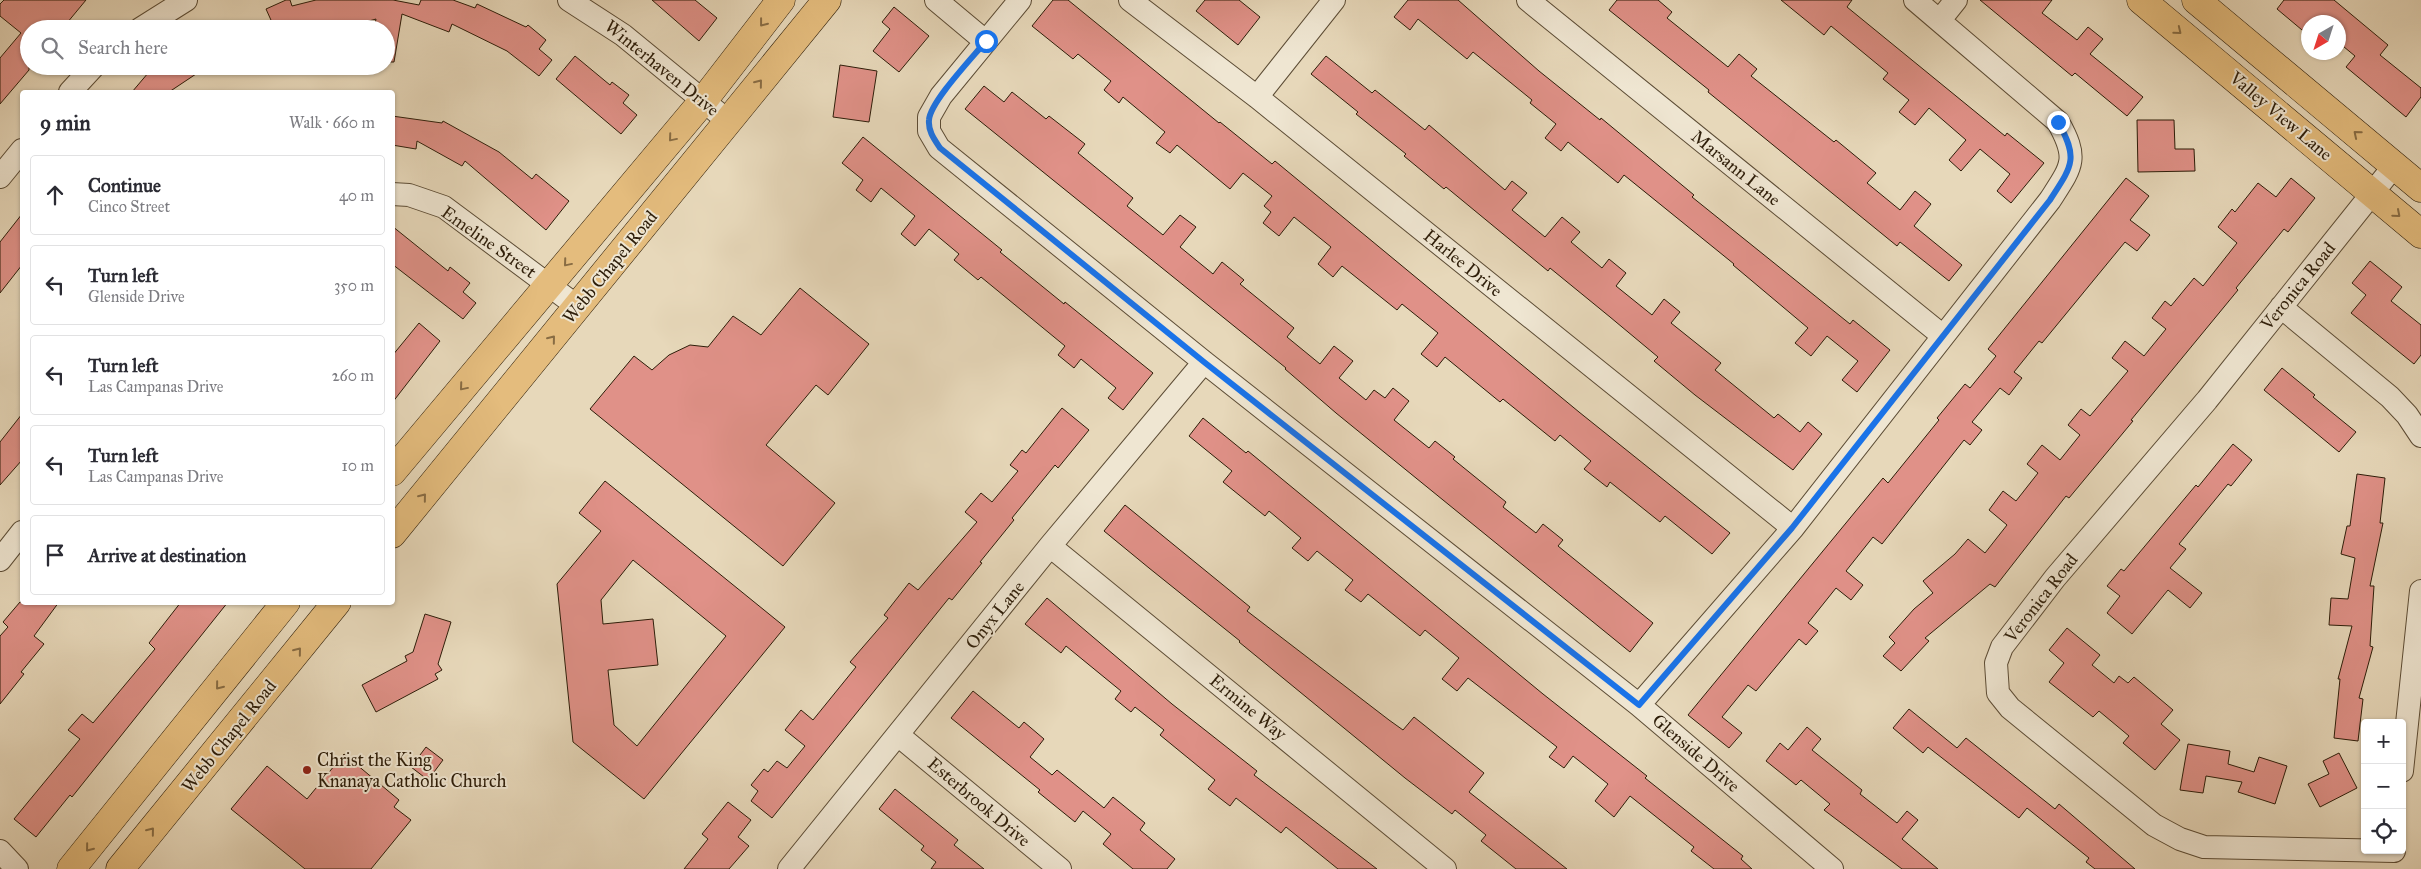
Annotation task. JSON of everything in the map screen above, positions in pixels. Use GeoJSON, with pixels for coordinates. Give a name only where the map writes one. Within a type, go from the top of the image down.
{"type":"FeatureCollection","features":[{"type":"Feature","properties":{"kind":"main road","name":"Webb Chapel Road"},"geometry":{"type":"LineString","coordinates":[[395,468],[703,101],[781,0]]}},
{"type":"Feature","properties":{"kind":"main road","name":"Webb Chapel Road"},"geometry":{"type":"LineString","coordinates":[[395,530],[827,0]]}},
{"type":"Feature","properties":{"kind":"main road","name":"Valley View Lane"},"geometry":{"type":"LineString","coordinates":[[2141,0],[2421,234]]}},
{"type":"Feature","properties":{"kind":"main road","name":"Valley View Lane"},"geometry":{"type":"LineString","coordinates":[[2196,0],[2421,188]]}},
{"type":"Feature","properties":{"kind":"main road"},"geometry":{"type":"LineString","coordinates":[[481,366],[511,390]]}},
{"type":"Feature","properties":{"kind":"main road"},"geometry":{"type":"LineString","coordinates":[[72,869],[284,605]]}},
{"type":"Feature","properties":{"kind":"main road","name":"Webb Chapel Road"},"geometry":{"type":"LineString","coordinates":[[120,869],[335,605]]}},
{"type":"Feature","properties":{"kind":"main road"},"geometry":{"type":"LineString","coordinates":[[249,648],[280,672]]}},
{"type":"Feature","properties":{"kind":"street"},"geometry":{"type":"LineString","coordinates":[[154,20],[186,0]]}},
{"type":"Feature","properties":{"kind":"street","name":"Winterhaven Drive"},"geometry":{"type":"LineString","coordinates":[[570,0],[624,35],[728,121]]}},
{"type":"Feature","properties":{"kind":"street"},"geometry":{"type":"LineString","coordinates":[[936,0],[986,41],[1020,0]]}},
{"type":"Feature","properties":{"kind":"street","name":"Harlee Drive"},"geometry":{"type":"LineString","coordinates":[[1130,0],[1257,97],[1792,528]]}},
{"type":"Feature","properties":{"kind":"street"},"geometry":{"type":"LineString","coordinates":[[1257,97],[1334,0]]}},
{"type":"Feature","properties":{"kind":"street","name":"Marsann Lane"},"geometry":{"type":"LineString","coordinates":[[1528,0],[1943,336]]}},
{"type":"Feature","properties":{"kind":"street"},"geometry":{"type":"LineString","coordinates":[[1940,20],[1956,0]]}},
{"type":"Feature","properties":{"kind":"street"},"geometry":{"type":"LineString","coordinates":[[1639,705],[1792,528],[2050,200],[2066,176],[2072,158],[2068,140],[2058,122],[1920,2]]}},
{"type":"Feature","properties":{"kind":"street","name":"Glenside Drive"},"geometry":{"type":"LineString","coordinates":[[986,41],[941,96],[929,118],[929,131],[940,148],[1204,362],[1639,705],[1832,869]]}},
{"type":"Feature","properties":{"kind":"street"},"geometry":{"type":"LineString","coordinates":[[72,90],[86,75]]}},
{"type":"Feature","properties":{"kind":"street"},"geometry":{"type":"LineString","coordinates":[[0,177],[20,152]]}},
{"type":"Feature","properties":{"kind":"street","name":"Veronica Road"},"geometry":{"type":"LineString","coordinates":[[2393,857],[2204,847],[2180,839],[2154,825],[2010,708],[1998,693],[1996,663],[2002,647],[2055,578],[2201,408],[2394,166]]}},
{"type":"Feature","properties":{"kind":"street","name":"Emeline Street"},"geometry":{"type":"LineString","coordinates":[[395,194],[409,195],[444,207],[578,307]]}},
{"type":"Feature","properties":{"kind":"street"},"geometry":{"type":"LineString","coordinates":[[2281,307],[2390,397],[2407,415],[2421,436]]}},
{"type":"Feature","properties":{"kind":"street","name":"Onyx Lane"},"geometry":{"type":"LineString","coordinates":[[789,869],[1050,546],[1204,362]]}},
{"type":"Feature","properties":{"kind":"street"},"geometry":{"type":"LineString","coordinates":[[0,560],[20,535]]}},
{"type":"Feature","properties":{"kind":"street","name":"Ermine Way"},"geometry":{"type":"LineString","coordinates":[[1050,546],[1445,869]]}},
{"type":"Feature","properties":{"kind":"street"},"geometry":{"type":"LineString","coordinates":[[2403,764],[2421,591]]}},
{"type":"Feature","properties":{"kind":"street","name":"Esterbrook Drive"},"geometry":{"type":"LineString","coordinates":[[898,736],[1060,869]]}},
{"type":"Feature","properties":{"kind":"street"},"geometry":{"type":"LineString","coordinates":[[0,852],[17,869]]}},
{"type":"Feature","properties":{"kind":"building"},"geometry":{"type":"Polygon","coordinates":[[[4,0],[86,0],[69,20],[20,20],[20,32],[0,16],[0,4],[4,0]]]}},
{"type":"Feature","properties":{"kind":"building"},"geometry":{"type":"Polygon","coordinates":[[[286,0],[290,0],[292,6],[316,0],[393,0],[419,5],[421,0],[453,0],[475,8],[477,4],[526,27],[528,25],[546,40],[539,49],[552,60],[539,76],[507,51],[452,24],[449,32],[402,14],[395,56],[395,20],[271,20],[266,9],[286,0]]]}},
{"type":"Feature","properties":{"kind":"building"},"geometry":{"type":"Polygon","coordinates":[[[652,0],[695,0],[717,18],[699,41],[652,0]]]}},
{"type":"Feature","properties":{"kind":"building"},"geometry":{"type":"Polygon","coordinates":[[[1053,0],[1068,0],[1219,123],[1272,164],[1275,161],[1579,412],[1730,533],[1712,554],[1665,516],[1660,522],[1610,482],[1607,487],[1584,469],[1591,461],[1560,435],[1555,441],[1503,399],[1500,402],[1445,357],[1437,367],[1421,354],[1438,333],[1402,304],[1397,310],[1342,266],[1333,277],[1318,264],[1331,247],[1294,217],[1279,236],[1263,223],[1271,212],[1264,206],[1272,196],[1243,173],[1230,189],[1177,145],[1170,153],[1156,143],[1165,132],[1123,97],[1119,103],[1104,90],[1111,81],[1078,54],[1073,59],[1032,26],[1053,0]]]}},
{"type":"Feature","properties":{"kind":"building"},"geometry":{"type":"Polygon","coordinates":[[[1205,0],[1239,0],[1260,17],[1238,45],[1196,11],[1205,0]]]}},
{"type":"Feature","properties":{"kind":"building"},"geometry":{"type":"Polygon","coordinates":[[[1408,0],[1458,0],[1539,71],[1600,120],[1601,118],[1694,195],[1692,197],[1850,324],[1853,320],[1890,350],[1857,392],[1842,380],[1858,361],[1827,336],[1811,356],[1795,343],[1808,328],[1734,264],[1624,175],[1618,183],[1568,142],[1561,151],[1545,138],[1556,124],[1530,103],[1532,100],[1473,52],[1467,59],[1418,19],[1410,30],[1394,17],[1408,0]]]}},
{"type":"Feature","properties":{"kind":"building"},"geometry":{"type":"Polygon","coordinates":[[[1617,0],[1658,0],[1672,12],[1667,18],[1728,67],[1739,54],[1757,69],[1751,76],[1834,142],[1836,140],[1876,173],[1867,183],[1900,210],[1915,191],[1931,204],[1914,226],[1962,265],[1949,281],[1900,242],[1897,246],[1708,92],[1709,90],[1609,10],[1617,0]]]}},
{"type":"Feature","properties":{"kind":"building"},"geometry":{"type":"Polygon","coordinates":[[[1781,0],[1852,0],[1847,7],[2005,136],[2007,133],[2044,163],[2011,203],[1997,191],[2010,174],[1980,149],[1961,171],[1949,160],[1966,140],[1929,108],[1915,125],[1899,112],[1909,100],[1883,79],[1888,73],[1831,26],[1824,35],[1781,0]]]}},
{"type":"Feature","properties":{"kind":"building"},"geometry":{"type":"Polygon","coordinates":[[[1980,0],[2052,0],[2042,13],[2077,40],[2088,27],[2103,39],[2090,54],[2143,97],[2127,116],[2075,73],[2072,76],[1980,0]]]}},
{"type":"Feature","properties":{"kind":"building"},"geometry":{"type":"Polygon","coordinates":[[[2284,0],[2334,0],[2388,45],[2380,55],[2421,88],[2421,97],[2406,117],[2346,67],[2355,56],[2346,49],[2346,15],[2301,15],[2301,29],[2277,9],[2284,0]]]}},
{"type":"Feature","properties":{"kind":"building"},"geometry":{"type":"Polygon","coordinates":[[[894,7],[929,36],[899,72],[873,51],[890,29],[882,22],[894,7]]]}},
{"type":"Feature","properties":{"kind":"building"},"geometry":{"type":"Polygon","coordinates":[[[20,34],[20,75],[25,75],[0,104],[0,58],[20,34]]]}},
{"type":"Feature","properties":{"kind":"building"},"geometry":{"type":"Polygon","coordinates":[[[575,56],[610,85],[612,82],[629,95],[623,103],[637,115],[621,134],[556,79],[575,56]]]}},
{"type":"Feature","properties":{"kind":"building"},"geometry":{"type":"Polygon","coordinates":[[[1326,56],[1372,93],[1375,90],[1425,130],[1429,125],[1505,190],[1512,181],[1527,193],[1512,210],[1545,237],[1562,217],[1580,232],[1571,242],[1602,268],[1609,259],[1626,273],[1616,286],[1652,315],[1664,299],[1680,312],[1671,323],[1721,363],[1715,370],[1774,418],[1778,414],[1800,432],[1808,422],[1822,434],[1793,470],[1695,395],[1654,361],[1658,357],[1610,317],[1550,268],[1548,271],[1446,187],[1444,189],[1404,156],[1406,154],[1356,114],[1358,112],[1311,74],[1326,56]]]}},
{"type":"Feature","properties":{"kind":"building"},"geometry":{"type":"Polygon","coordinates":[[[840,65],[877,71],[869,122],[833,117],[840,65]]]}},
{"type":"Feature","properties":{"kind":"building"},"geometry":{"type":"Polygon","coordinates":[[[146,75],[194,75],[172,90],[134,90],[146,75]]]}},
{"type":"Feature","properties":{"kind":"building"},"geometry":{"type":"Polygon","coordinates":[[[984,86],[1004,102],[1012,92],[1046,119],[1049,116],[1085,144],[1078,153],[1133,198],[1127,206],[1163,235],[1180,215],[1196,227],[1180,247],[1213,274],[1222,262],[1244,280],[1240,284],[1294,328],[1287,337],[1320,364],[1334,346],[1353,361],[1339,378],[1366,400],[1374,390],[1385,398],[1393,388],[1409,401],[1394,420],[1429,448],[1435,441],[1455,457],[1453,459],[1506,502],[1503,507],[1536,533],[1543,524],[1563,540],[1558,546],[1653,623],[1630,652],[1336,413],[1286,368],[965,109],[984,86]]]}},
{"type":"Feature","properties":{"kind":"building"},"geometry":{"type":"Polygon","coordinates":[[[395,116],[442,123],[443,121],[499,152],[532,179],[536,174],[569,201],[546,230],[465,161],[462,166],[417,141],[416,149],[395,146],[395,116]]]}},
{"type":"Feature","properties":{"kind":"building"},"geometry":{"type":"Polygon","coordinates":[[[2137,120],[2174,120],[2175,149],[2194,149],[2195,171],[2138,172],[2137,120]]]}},
{"type":"Feature","properties":{"kind":"building"},"geometry":{"type":"Polygon","coordinates":[[[863,137],[1002,250],[1000,252],[1153,373],[1123,410],[1108,398],[1116,388],[1081,359],[1074,368],[1058,355],[1065,346],[981,277],[978,280],[954,260],[959,254],[929,229],[915,246],[901,234],[915,216],[881,188],[871,202],[856,190],[863,180],[842,163],[863,137]]]}},
{"type":"Feature","properties":{"kind":"building"},"geometry":{"type":"Polygon","coordinates":[[[2126,178],[2149,196],[2130,220],[2150,235],[2137,251],[2125,242],[2042,343],[2039,341],[2014,372],[2022,378],[2009,395],[2000,388],[1972,422],[1982,430],[1970,445],[1964,440],[1882,544],[1873,537],[1846,571],[1863,585],[1851,600],[1836,588],[1808,623],[1818,631],[1806,645],[1799,639],[1756,691],[1748,685],[1722,717],[1742,733],[1729,748],[1688,715],[1883,478],[1888,483],[1939,420],[1937,418],[1965,384],[1970,388],[1996,356],[1988,349],[2126,178]]]}},
{"type":"Feature","properties":{"kind":"building"},"geometry":{"type":"Polygon","coordinates":[[[2291,178],[2315,198],[2288,232],[2284,229],[2236,288],[2238,290],[2131,420],[2133,421],[2069,498],[2066,496],[1995,587],[1990,584],[1925,638],[1929,641],[1901,671],[1883,656],[1895,643],[1889,637],[1914,609],[1933,593],[1923,581],[1955,554],[1968,539],[1985,553],[2007,525],[1989,510],[2003,491],[2016,501],[2038,473],[2027,464],[2042,445],[2060,460],[2080,435],[2068,425],[2081,409],[2090,416],[2128,371],[2112,358],[2125,341],[2144,356],[2166,329],[2152,318],[2165,301],[2171,306],[2194,278],[2203,286],[2237,243],[2218,227],[2232,209],[2235,212],[2258,183],[2276,197],[2291,178]]]}},
{"type":"Feature","properties":{"kind":"building"},"geometry":{"type":"Polygon","coordinates":[[[20,217],[20,268],[0,293],[0,242],[20,217]]]}},
{"type":"Feature","properties":{"kind":"building"},"geometry":{"type":"Polygon","coordinates":[[[395,228],[448,271],[450,267],[470,283],[463,292],[476,303],[463,319],[395,266],[395,228]]]}},
{"type":"Feature","properties":{"kind":"building"},"geometry":{"type":"Polygon","coordinates":[[[2370,261],[2402,287],[2391,301],[2421,325],[2421,355],[2414,364],[2351,313],[2366,295],[2352,283],[2370,261]]]}},
{"type":"Feature","properties":{"kind":"building"},"geometry":{"type":"Polygon","coordinates":[[[800,288],[869,344],[828,395],[816,385],[766,445],[835,503],[783,566],[590,409],[634,356],[652,370],[669,355],[690,345],[708,347],[733,316],[761,335],[800,288]]]}},
{"type":"Feature","properties":{"kind":"building"},"geometry":{"type":"Polygon","coordinates":[[[419,323],[440,341],[395,399],[395,352],[419,323]]]}},
{"type":"Feature","properties":{"kind":"building"},"geometry":{"type":"Polygon","coordinates":[[[2282,368],[2315,395],[2313,397],[2356,432],[2339,452],[2264,390],[2282,368]]]}},
{"type":"Feature","properties":{"kind":"building"},"geometry":{"type":"Polygon","coordinates":[[[1062,408],[1089,430],[1058,468],[1055,465],[1012,518],[1014,520],[980,562],[982,563],[952,600],[949,598],[772,818],[751,801],[758,791],[751,785],[764,769],[768,772],[777,761],[787,768],[805,746],[785,730],[801,710],[813,720],[856,667],[850,662],[888,618],[884,615],[909,583],[918,590],[977,522],[965,512],[981,493],[992,502],[1018,471],[1010,465],[1022,450],[1026,453],[1062,408]]]}},
{"type":"Feature","properties":{"kind":"building"},"geometry":{"type":"Polygon","coordinates":[[[20,417],[20,462],[0,485],[0,442],[20,417]]]}},
{"type":"Feature","properties":{"kind":"building"},"geometry":{"type":"Polygon","coordinates":[[[1203,418],[1246,453],[1248,451],[1543,694],[1647,776],[1645,778],[1743,856],[1741,859],[1752,869],[1714,869],[1691,851],[1694,847],[1630,796],[1614,817],[1595,801],[1608,784],[1573,756],[1564,768],[1549,757],[1557,747],[1468,678],[1457,691],[1442,679],[1459,658],[1425,630],[1420,636],[1368,594],[1361,602],[1345,590],[1353,580],[1317,551],[1308,561],[1292,548],[1301,538],[1269,511],[1265,516],[1223,482],[1232,471],[1189,436],[1203,418]]]}},
{"type":"Feature","properties":{"kind":"building"},"geometry":{"type":"Polygon","coordinates":[[[2233,444],[2252,460],[2231,486],[2228,484],[2179,544],[2186,549],[2170,568],[2202,593],[2190,608],[2168,590],[2132,634],[2107,613],[2120,596],[2107,586],[2121,569],[2124,571],[2233,444]]]}},
{"type":"Feature","properties":{"kind":"building"},"geometry":{"type":"Polygon","coordinates":[[[2357,474],[2385,478],[2380,523],[2383,523],[2370,586],[2374,586],[2370,646],[2373,647],[2359,698],[2363,699],[2358,741],[2334,738],[2340,679],[2338,679],[2352,626],[2329,625],[2331,598],[2348,599],[2355,558],[2341,554],[2347,526],[2350,526],[2357,474]]]}},
{"type":"Feature","properties":{"kind":"building"},"geometry":{"type":"Polygon","coordinates":[[[605,481],[785,627],[644,799],[573,742],[557,584],[601,531],[579,513],[605,481]],[[633,560],[601,600],[603,624],[653,619],[658,665],[608,670],[614,725],[637,746],[726,636],[633,560]]]}},
{"type":"Feature","properties":{"kind":"building"},"geometry":{"type":"Polygon","coordinates":[[[1125,505],[1250,607],[1247,611],[1389,720],[1403,730],[1414,717],[1484,773],[1469,792],[1567,869],[1516,869],[1481,841],[1486,835],[1455,810],[1452,814],[1405,778],[1104,531],[1125,505]]]}},
{"type":"Feature","properties":{"kind":"building"},"geometry":{"type":"Polygon","coordinates":[[[1047,598],[1172,704],[1257,771],[1254,775],[1377,869],[1338,869],[1286,827],[1281,833],[1236,798],[1230,806],[1208,789],[1215,780],[1160,735],[1164,730],[1135,707],[1131,712],[1115,699],[1121,691],[1066,646],[1061,653],[1025,624],[1047,598]]]}},
{"type":"Feature","properties":{"kind":"building"},"geometry":{"type":"Polygon","coordinates":[[[20,602],[20,605],[57,605],[34,636],[44,644],[21,672],[24,674],[0,704],[0,636],[8,627],[3,622],[20,602]]]}},
{"type":"Feature","properties":{"kind":"building"},"geometry":{"type":"Polygon","coordinates":[[[179,605],[226,605],[72,797],[70,795],[36,837],[14,819],[80,739],[68,730],[82,714],[93,723],[155,649],[149,643],[179,605]]]}},
{"type":"Feature","properties":{"kind":"building"},"geometry":{"type":"Polygon","coordinates":[[[425,614],[451,622],[438,664],[442,670],[435,674],[438,679],[376,712],[362,685],[407,661],[405,656],[413,652],[425,614]]]}},
{"type":"Feature","properties":{"kind":"building"},"geometry":{"type":"Polygon","coordinates":[[[2067,628],[2100,655],[2092,665],[2114,683],[2119,676],[2128,683],[2134,677],[2173,710],[2161,724],[2180,740],[2155,770],[2123,743],[2129,736],[2099,711],[2093,717],[2049,682],[2064,663],[2049,650],[2067,628]]]}},
{"type":"Feature","properties":{"kind":"building"},"geometry":{"type":"Polygon","coordinates":[[[973,691],[1019,728],[1024,722],[1044,739],[1030,757],[1052,775],[1057,770],[1104,808],[1113,797],[1145,823],[1140,830],[1175,859],[1167,869],[1133,869],[1103,844],[1111,834],[1083,811],[1075,822],[1038,792],[1040,790],[951,718],[973,691]]]}},
{"type":"Feature","properties":{"kind":"building"},"geometry":{"type":"Polygon","coordinates":[[[1909,709],[1957,748],[1966,738],[2055,809],[2059,804],[2135,869],[2095,869],[2086,862],[2089,858],[2027,808],[2019,818],[1928,747],[1923,753],[1893,728],[1909,709]]]}},
{"type":"Feature","properties":{"kind":"building"},"geometry":{"type":"Polygon","coordinates":[[[1807,727],[1821,739],[1812,750],[1862,790],[1860,794],[1897,823],[1907,811],[1918,820],[1902,839],[1938,869],[1902,869],[1824,810],[1830,804],[1801,780],[1796,785],[1766,761],[1780,743],[1788,750],[1807,727]]]}},
{"type":"Feature","properties":{"kind":"building"},"geometry":{"type":"Polygon","coordinates":[[[2188,744],[2230,751],[2228,764],[2254,772],[2259,757],[2287,766],[2275,804],[2238,792],[2242,782],[2206,776],[2203,793],[2180,790],[2188,744]]]}},
{"type":"Feature","properties":{"kind":"building"},"geometry":{"type":"Polygon","coordinates":[[[426,747],[443,760],[428,780],[411,767],[426,747]]]}},
{"type":"Feature","properties":{"kind":"building"},"geometry":{"type":"Polygon","coordinates":[[[2339,753],[2357,788],[2320,807],[2308,784],[2329,774],[2323,761],[2339,753]]]}},
{"type":"Feature","properties":{"kind":"building"},"geometry":{"type":"Polygon","coordinates":[[[344,754],[399,800],[394,807],[411,820],[371,869],[305,869],[231,809],[267,766],[307,799],[344,754]]]}},
{"type":"Feature","properties":{"kind":"building"},"geometry":{"type":"Polygon","coordinates":[[[895,789],[958,840],[954,845],[984,869],[931,869],[936,862],[921,850],[924,846],[879,809],[895,789]]]}},
{"type":"Feature","properties":{"kind":"building"},"geometry":{"type":"Polygon","coordinates":[[[728,802],[751,820],[738,837],[749,846],[729,869],[684,869],[708,839],[702,834],[728,802]]]}},
{"type":"Feature","properties":{"kind":"place","name":"Christ the King Knanaya Catholic Church"},"geometry":{"type":"Point","coordinates":[307,770]}},
{"type":"Feature","properties":{"kind":"route"},"geometry":{"type":"LineString","coordinates":[[986,41],[941,96],[929,118],[929,131],[940,148],[1204,362],[1639,705],[1792,528],[2050,200],[2066,176],[2072,158],[2068,140],[2058,122]]}}]}
